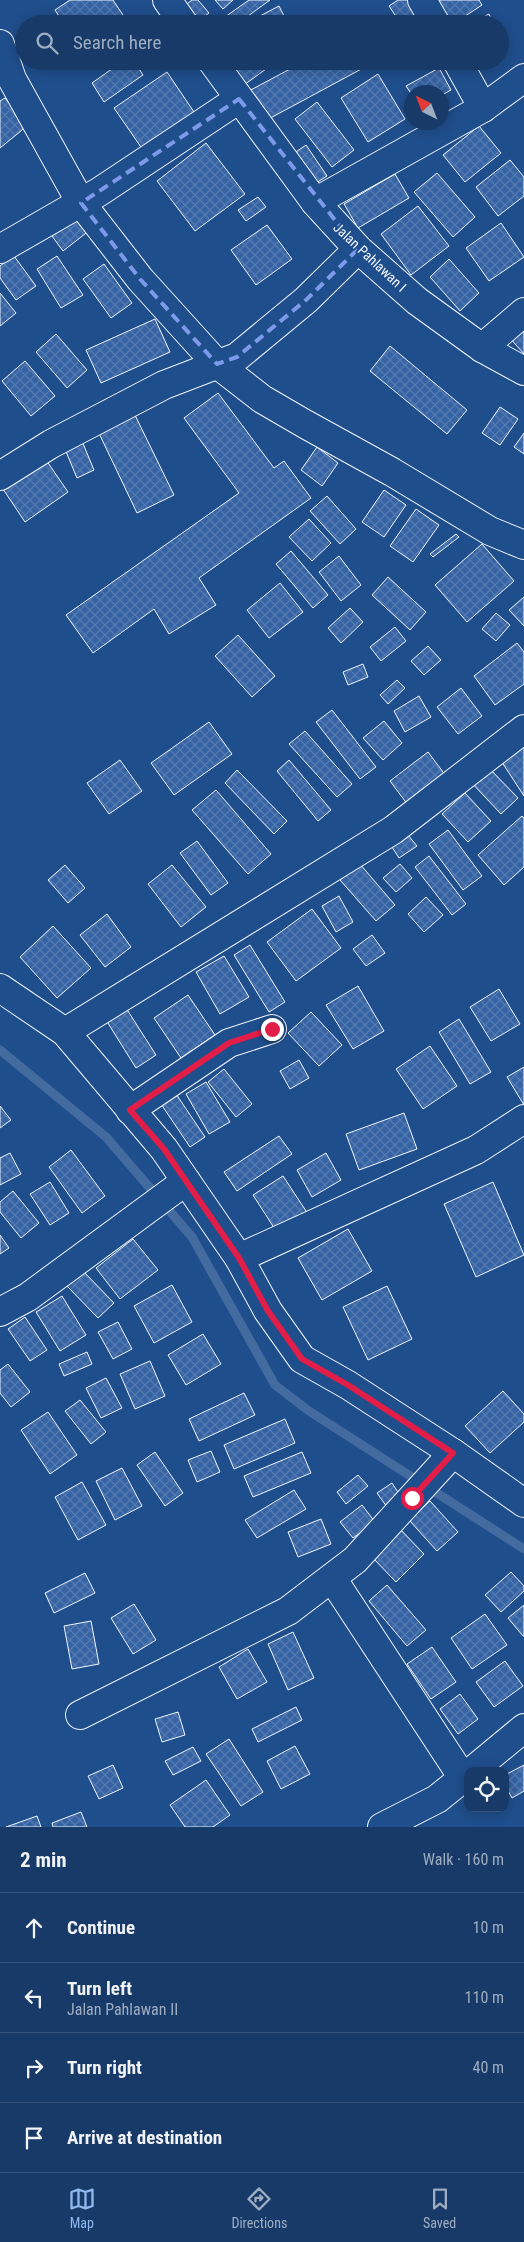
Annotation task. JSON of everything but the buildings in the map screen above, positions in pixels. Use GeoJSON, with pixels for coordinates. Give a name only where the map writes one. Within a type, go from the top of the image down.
{"type":"FeatureCollection","features":[{"type":"Feature","properties":{"kind":"street"},"geometry":{"type":"LineString","coordinates":[[167,0],[178,15]]}},
{"type":"Feature","properties":{"kind":"street"},"geometry":{"type":"LineString","coordinates":[[422,0],[431,15]]}},
{"type":"Feature","properties":{"kind":"street"},"geometry":{"type":"LineString","coordinates":[[0,44],[12,79],[90,197],[140,279],[227,360],[262,399],[392,472],[490,531],[524,545]]}},
{"type":"Feature","properties":{"kind":"street","name":"Jalan Pahlawan I"},"geometry":{"type":"LineString","coordinates":[[218,70],[315,202],[358,249],[417,301],[482,348],[524,371]]}},
{"type":"Feature","properties":{"kind":"street"},"geometry":{"type":"LineString","coordinates":[[461,70],[483,108]]}},
{"type":"Feature","properties":{"kind":"street"},"geometry":{"type":"LineString","coordinates":[[315,202],[483,108],[524,78]]}},
{"type":"Feature","properties":{"kind":"street"},"geometry":{"type":"LineString","coordinates":[[0,249],[90,197],[239,99]]}},
{"type":"Feature","properties":{"kind":"street"},"geometry":{"type":"LineString","coordinates":[[0,476],[51,444],[164,385],[227,360],[306,300],[358,249]]}},
{"type":"Feature","properties":{"kind":"street"},"geometry":{"type":"LineString","coordinates":[[482,348],[524,312]]}},
{"type":"Feature","properties":{"kind":"street"},"geometry":{"type":"LineString","coordinates":[[65,1032],[393,830],[524,729]]}},
{"type":"Feature","properties":{"kind":"street"},"geometry":{"type":"LineString","coordinates":[[0,988],[65,1032],[164,1149],[179,1187],[239,1258],[268,1311],[302,1359],[348,1385],[447,1460],[524,1503]]}},
{"type":"Feature","properties":{"kind":"street"},"geometry":{"type":"LineString","coordinates":[[130,1110],[229,1043],[272,1029]]}},
{"type":"Feature","properties":{"kind":"street"},"geometry":{"type":"LineString","coordinates":[[239,1258],[476,1150],[524,1119]]}},
{"type":"Feature","properties":{"kind":"street"},"geometry":{"type":"LineString","coordinates":[[0,1312],[28,1297],[179,1187]]}},
{"type":"Feature","properties":{"kind":"street"},"geometry":{"type":"LineString","coordinates":[[80,1715],[288,1611],[355,1560],[447,1460]]}},
{"type":"Feature","properties":{"kind":"street"},"geometry":{"type":"LineString","coordinates":[[332,1578],[464,1768]]}},
{"type":"Feature","properties":{"kind":"street"},"geometry":{"type":"LineString","coordinates":[[477,1767],[524,1728]]}},
{"type":"Feature","properties":{"kind":"street"},"geometry":{"type":"LineString","coordinates":[[382,1827],[436,1799],[464,1777]]}},
{"type":"Feature","properties":{"kind":"highlighted area"},"geometry":{"type":"Polygon","coordinates":[[[239,99],[358,249],[306,300],[237,357],[217,364],[140,279],[81,203],[239,99]]]}},
{"type":"Feature","properties":{"kind":"waterway"},"geometry":{"type":"LineString","coordinates":[[0,1050],[106,1137],[192,1237],[275,1385],[309,1411],[524,1549]]}},
{"type":"Feature","properties":{"kind":"route"},"geometry":{"type":"LineString","coordinates":[[272,1029],[229,1043],[130,1110],[164,1149],[239,1258],[268,1311],[302,1359],[348,1385],[453,1453],[412,1498]]}}]}
